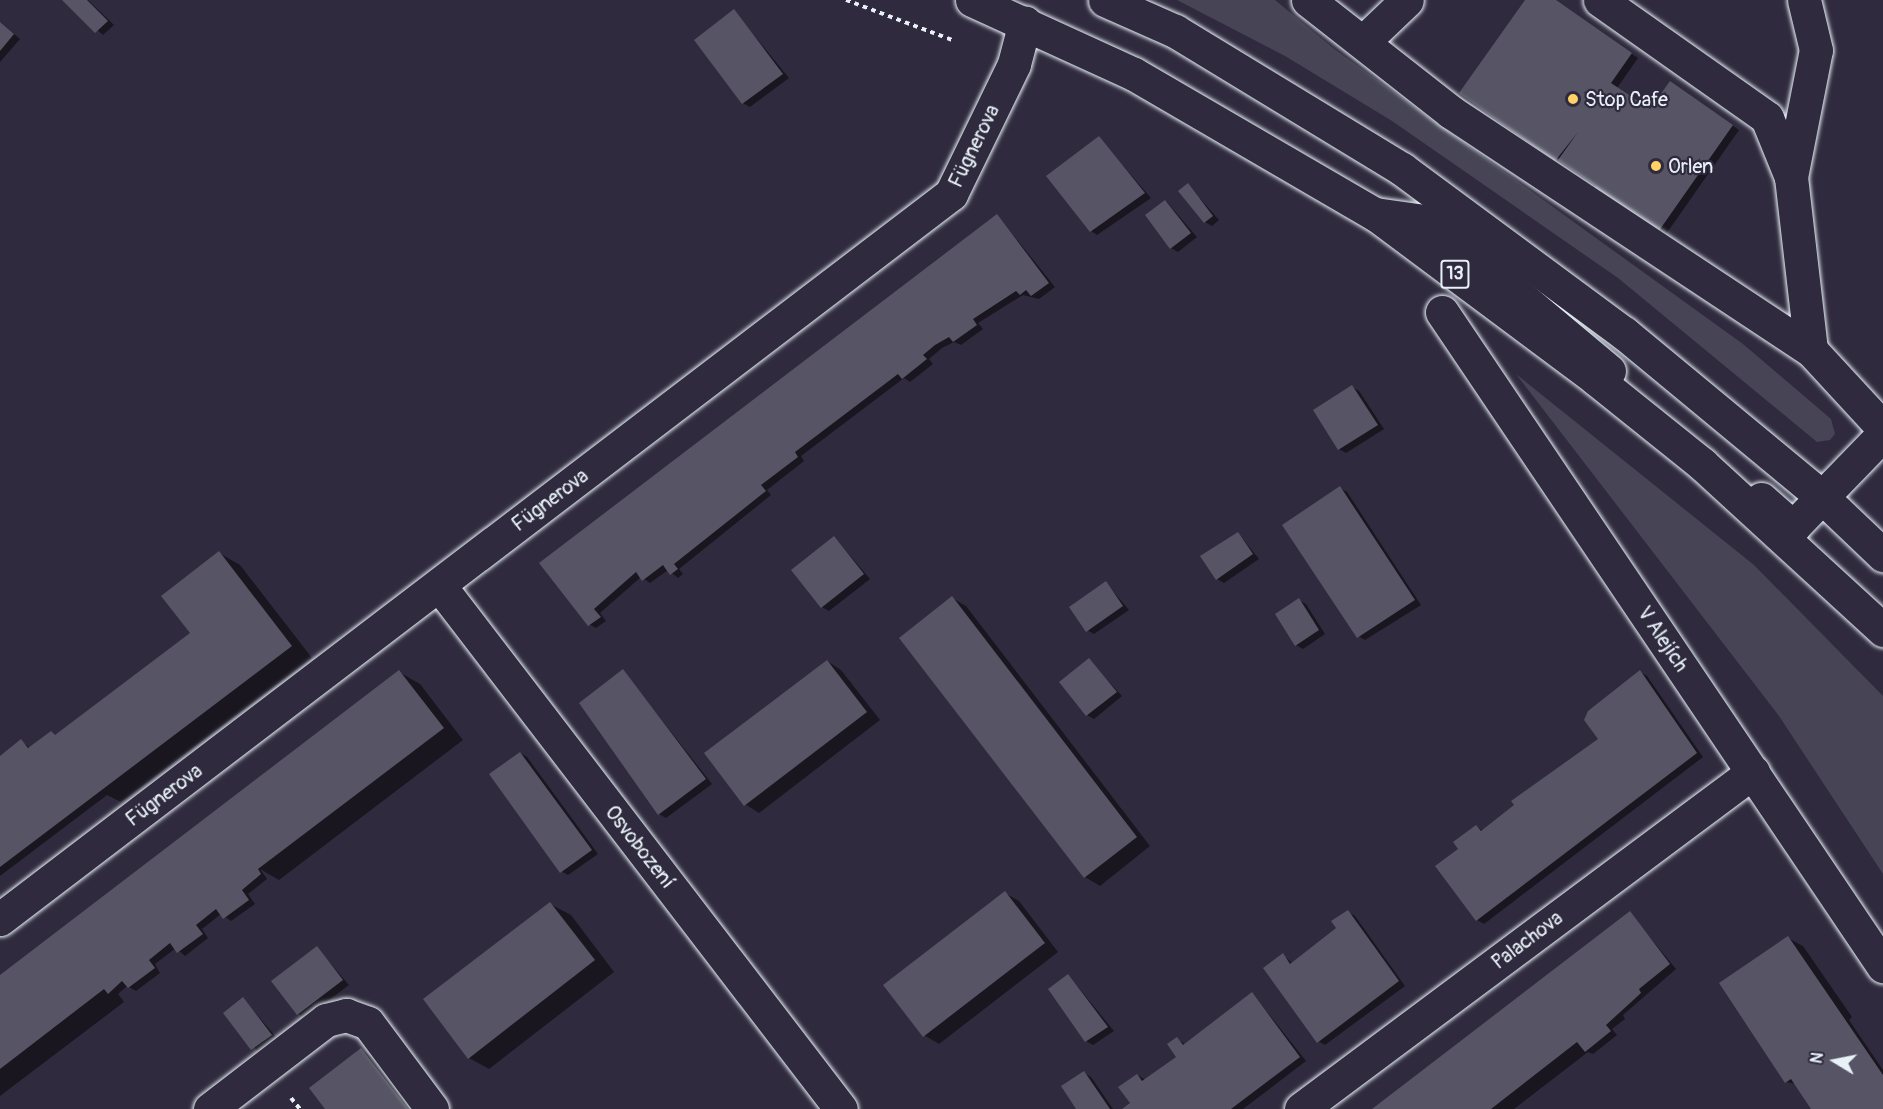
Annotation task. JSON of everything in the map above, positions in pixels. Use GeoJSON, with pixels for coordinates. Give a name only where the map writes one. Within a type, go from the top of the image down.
{"type":"FeatureCollection","features":[{"type":"Feature","properties":{"kind":"main road","name":"13"},"geometry":{"type":"LineString","coordinates":[[972,0],[1025,22],[1134,74],[1375,214],[1596,379],[1702,464],[1883,630]]}},
{"type":"Feature","properties":{"kind":"main road"},"geometry":{"type":"LineString","coordinates":[[1105,0],[1175,31],[1402,169],[1624,333],[1821,496],[1883,555]]}},
{"type":"Feature","properties":{"kind":"main road"},"geometry":{"type":"LineString","coordinates":[[1308,0],[1364,41],[1451,112],[1811,351],[1883,428]]}},
{"type":"Feature","properties":{"kind":"main road"},"geometry":{"type":"LineString","coordinates":[[1364,41],[1407,0]]}},
{"type":"Feature","properties":{"kind":"main road"},"geometry":{"type":"LineString","coordinates":[[1600,0],[1767,118],[1791,177],[1811,351]]}},
{"type":"Feature","properties":{"kind":"main road"},"geometry":{"type":"LineString","coordinates":[[1791,177],[1816,50],[1804,0]]}},
{"type":"Feature","properties":{"kind":"main road","name":"Fügnerova"},"geometry":{"type":"LineString","coordinates":[[0,919],[951,194],[1014,64],[1025,22]]}},
{"type":"Feature","properties":{"kind":"main road"},"geometry":{"type":"LineString","coordinates":[[1375,214],[1431,222],[1792,528],[1883,434]]}},
{"type":"Feature","properties":{"kind":"main road","name":"V Alejích"},"geometry":{"type":"LineString","coordinates":[[1442,312],[1883,966]]}},
{"type":"Feature","properties":{"kind":"main road","name":"Osvobození"},"geometry":{"type":"LineString","coordinates":[[439,585],[842,1109]]}},
{"type":"Feature","properties":{"kind":"main road","name":"Palachova"},"geometry":{"type":"LineString","coordinates":[[1301,1109],[1753,772]]}},
{"type":"Feature","properties":{"kind":"main road"},"geometry":{"type":"LineString","coordinates":[[210,1109],[326,1020],[346,1015],[368,1023],[432,1109]]}},
{"type":"Feature","properties":{"kind":"path"},"geometry":{"type":"LineString","coordinates":[[846,0],[1014,64]]}},
{"type":"Feature","properties":{"kind":"shaded area"},"geometry":{"type":"Polygon","coordinates":[[[1177,0],[1275,0],[1334,49],[1743,344],[1831,419],[1835,434],[1830,440],[1817,442],[1618,278],[1392,121],[1285,56],[1177,0]]]}},
{"type":"Feature","properties":{"kind":"shaded area"},"geometry":{"type":"Polygon","coordinates":[[[1516,374],[1754,565],[1883,696],[1883,874],[1779,716],[1516,374]]]}},
{"type":"Feature","properties":{"kind":"building"},"geometry":{"type":"Polygon","coordinates":[[[62,0],[87,0],[108,21],[95,33],[62,0]]]}},
{"type":"Feature","properties":{"kind":"building"},"geometry":{"type":"Polygon","coordinates":[[[1525,0],[1556,0],[1632,53],[1611,83],[1650,109],[1670,81],[1733,125],[1642,255],[1579,211],[1596,186],[1558,160],[1578,132],[1555,161],[1459,93],[1525,0]]]}},
{"type":"Feature","properties":{"kind":"building"},"geometry":{"type":"Polygon","coordinates":[[[734,9],[783,74],[742,104],[694,40],[734,9]]]}},
{"type":"Feature","properties":{"kind":"building"},"geometry":{"type":"Polygon","coordinates":[[[0,22],[14,34],[0,51],[0,22]]]}},
{"type":"Feature","properties":{"kind":"building"},"geometry":{"type":"Polygon","coordinates":[[[1099,136],[1145,193],[1090,232],[1046,176],[1099,136]]]}},
{"type":"Feature","properties":{"kind":"building"},"geometry":{"type":"Polygon","coordinates":[[[1188,183],[1213,216],[1204,223],[1178,191],[1188,183]]]}},
{"type":"Feature","properties":{"kind":"building"},"geometry":{"type":"Polygon","coordinates":[[[1165,200],[1191,233],[1170,249],[1145,215],[1165,200]]]}},
{"type":"Feature","properties":{"kind":"building"},"geometry":{"type":"Polygon","coordinates":[[[997,214],[1049,283],[1031,296],[1026,290],[1020,295],[1016,291],[973,319],[977,325],[953,342],[949,337],[935,345],[923,355],[927,359],[902,379],[898,374],[795,452],[798,457],[761,485],[766,491],[674,564],[678,569],[670,575],[663,565],[642,581],[636,572],[594,609],[601,617],[588,626],[539,563],[997,214]]]}},
{"type":"Feature","properties":{"kind":"building"},"geometry":{"type":"Polygon","coordinates":[[[1352,385],[1378,425],[1338,450],[1313,410],[1352,385]]]}},
{"type":"Feature","properties":{"kind":"building"},"geometry":{"type":"Polygon","coordinates":[[[1340,486],[1415,600],[1357,638],[1282,525],[1340,486]]]}},
{"type":"Feature","properties":{"kind":"building"},"geometry":{"type":"Polygon","coordinates":[[[1238,532],[1253,554],[1216,580],[1200,556],[1238,532]]]}},
{"type":"Feature","properties":{"kind":"building"},"geometry":{"type":"Polygon","coordinates":[[[834,536],[864,574],[821,608],[791,570],[834,536]]]}},
{"type":"Feature","properties":{"kind":"building"},"geometry":{"type":"Polygon","coordinates":[[[219,551],[292,646],[0,867],[0,756],[21,739],[28,748],[51,731],[55,735],[190,633],[161,596],[219,551]]]}},
{"type":"Feature","properties":{"kind":"building"},"geometry":{"type":"Polygon","coordinates":[[[1106,581],[1123,606],[1086,632],[1069,607],[1106,581]]]}},
{"type":"Feature","properties":{"kind":"building"},"geometry":{"type":"Polygon","coordinates":[[[952,596],[1137,837],[1084,878],[899,638],[952,596]]]}},
{"type":"Feature","properties":{"kind":"building"},"geometry":{"type":"Polygon","coordinates":[[[1299,598],[1319,630],[1295,646],[1275,614],[1299,598]]]}},
{"type":"Feature","properties":{"kind":"building"},"geometry":{"type":"Polygon","coordinates":[[[1089,658],[1117,692],[1086,716],[1059,682],[1089,658]]]}},
{"type":"Feature","properties":{"kind":"building"},"geometry":{"type":"Polygon","coordinates":[[[827,660],[867,712],[744,806],[704,753],[827,660]]]}},
{"type":"Feature","properties":{"kind":"building"},"geometry":{"type":"Polygon","coordinates":[[[623,669],[706,779],[658,815],[579,703],[623,669]]]}},
{"type":"Feature","properties":{"kind":"building"},"geometry":{"type":"Polygon","coordinates":[[[399,670],[444,728],[258,869],[261,874],[242,890],[249,900],[223,919],[216,909],[196,925],[203,934],[177,953],[170,943],[149,960],[155,968],[128,988],[122,981],[108,994],[104,989],[0,1069],[0,975],[399,670]]]}},
{"type":"Feature","properties":{"kind":"building"},"geometry":{"type":"Polygon","coordinates":[[[1640,670],[1697,753],[1476,921],[1435,866],[1458,849],[1453,842],[1476,825],[1481,831],[1514,805],[1511,801],[1598,739],[1584,720],[1588,711],[1640,670]]]}},
{"type":"Feature","properties":{"kind":"building"},"geometry":{"type":"Polygon","coordinates":[[[520,752],[592,850],[560,873],[489,774],[520,752]]]}},
{"type":"Feature","properties":{"kind":"building"},"geometry":{"type":"Polygon","coordinates":[[[1005,891],[1045,943],[923,1037],[883,985],[1005,891]]]}},
{"type":"Feature","properties":{"kind":"building"},"geometry":{"type":"Polygon","coordinates":[[[550,902],[595,960],[468,1059],[423,999],[550,902]]]}},
{"type":"Feature","properties":{"kind":"building"},"geometry":{"type":"Polygon","coordinates":[[[1348,910],[1399,981],[1317,1043],[1263,968],[1283,953],[1290,964],[1336,928],[1331,921],[1348,910]]]}},
{"type":"Feature","properties":{"kind":"building"},"geometry":{"type":"Polygon","coordinates":[[[1630,911],[1670,964],[1639,989],[1641,993],[1606,1025],[1611,1031],[1585,1052],[1577,1042],[1491,1109],[1372,1109],[1630,911]]]}},
{"type":"Feature","properties":{"kind":"building"},"geometry":{"type":"Polygon","coordinates":[[[1788,936],[1883,1075],[1883,1109],[1811,1109],[1791,1079],[1785,1083],[1719,983],[1788,936]]]}},
{"type":"Feature","properties":{"kind":"building"},"geometry":{"type":"Polygon","coordinates":[[[317,946],[343,980],[297,1015],[271,981],[317,946]]]}},
{"type":"Feature","properties":{"kind":"building"},"geometry":{"type":"Polygon","coordinates":[[[1068,974],[1108,1027],[1085,1042],[1048,989],[1068,974]]]}},
{"type":"Feature","properties":{"kind":"building"},"geometry":{"type":"Polygon","coordinates":[[[1252,992],[1300,1057],[1231,1109],[1122,1109],[1130,1103],[1118,1087],[1137,1074],[1142,1081],[1176,1057],[1167,1044],[1177,1037],[1183,1045],[1252,992]]]}},
{"type":"Feature","properties":{"kind":"building"},"geometry":{"type":"Polygon","coordinates":[[[243,997],[272,1035],[251,1050],[223,1013],[243,997]]]}},
{"type":"Feature","properties":{"kind":"building"},"geometry":{"type":"Polygon","coordinates":[[[361,1048],[408,1109],[325,1109],[309,1088],[361,1048]]]}},
{"type":"Feature","properties":{"kind":"building"},"geometry":{"type":"Polygon","coordinates":[[[1084,1071],[1110,1109],[1076,1109],[1061,1086],[1084,1071]]]}},
{"type":"Feature","properties":{"kind":"place","name":"Stop Cafe"},"geometry":{"type":"Point","coordinates":[1573,99]}},
{"type":"Feature","properties":{"kind":"place","name":"Orlen"},"geometry":{"type":"Point","coordinates":[1656,166]}}]}
